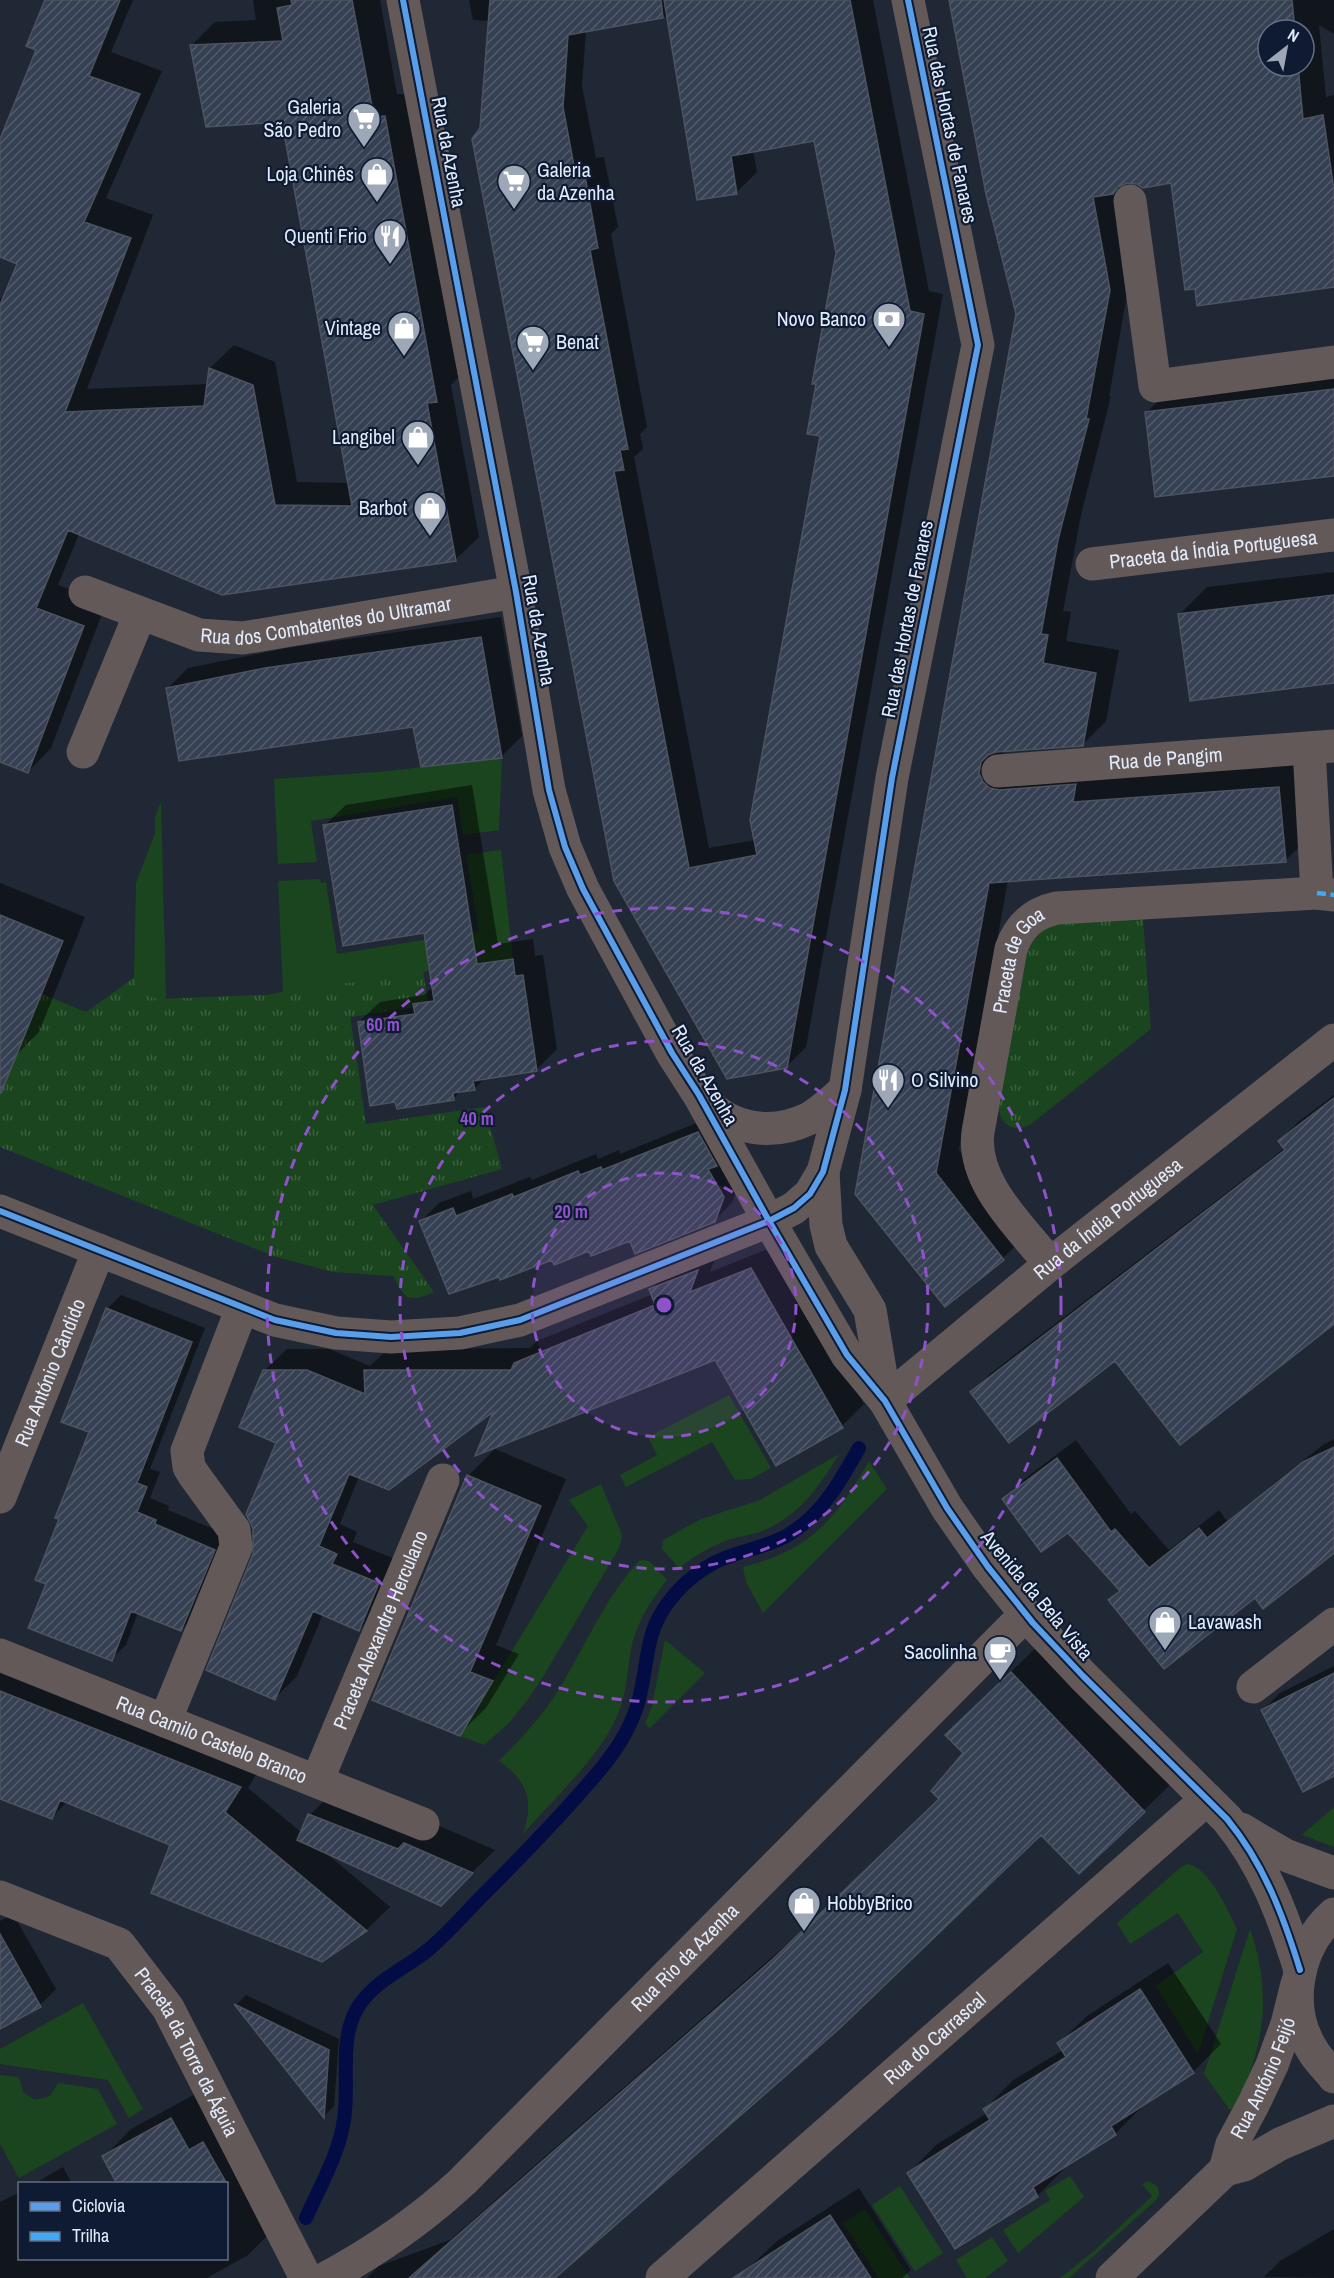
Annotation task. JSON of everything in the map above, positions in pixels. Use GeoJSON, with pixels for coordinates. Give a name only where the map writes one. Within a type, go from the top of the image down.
{"type":"FeatureCollection","features":[{"type":"Feature","properties":{"kind":"street","name":"Rua da Azenha"},"geometry":{"type":"LineString","coordinates":[[403,0],[516,592],[549,790],[565,847],[583,890],[672,1053],[699,1095],[769,1221]]}},
{"type":"Feature","properties":{"kind":"street","name":"Rua das Hortas de Fanares"},"geometry":{"type":"LineString","coordinates":[[0,1211],[275,1320],[336,1333],[391,1337],[460,1333],[520,1320],[769,1221],[794,1208],[810,1194],[823,1172],[845,1090],[892,778],[978,345],[908,0]]}},
{"type":"Feature","properties":{"kind":"street"},"geometry":{"type":"LineString","coordinates":[[1130,201],[1155,386],[1334,362]]}},
{"type":"Feature","properties":{"kind":"street","name":"Praceta da Índia Portuguesa"},"geometry":{"type":"LineString","coordinates":[[1092,564],[1334,535]]}},
{"type":"Feature","properties":{"kind":"street","name":"Rua dos Combatentes do Ultramar"},"geometry":{"type":"LineString","coordinates":[[85,592],[199,635],[243,638],[516,592]]}},
{"type":"Feature","properties":{"kind":"street"},"geometry":{"type":"LineString","coordinates":[[83,752],[140,614]]}},
{"type":"Feature","properties":{"kind":"street","name":"Rua de Pangim"},"geometry":{"type":"LineString","coordinates":[[998,771],[1321,747]]}},
{"type":"Feature","properties":{"kind":"street","name":"Praceta de Goa"},"geometry":{"type":"LineString","coordinates":[[1050,1264],[988,1186],[980,1166],[978,1153],[978,1132],[1015,937],[1032,917],[1057,908],[1326,894],[1321,747]]}},
{"type":"Feature","properties":{"kind":"street","name":"Rua da Índia Portuguesa"},"geometry":{"type":"LineString","coordinates":[[885,1401],[1050,1264],[1334,1040]]}},
{"type":"Feature","properties":{"kind":"street"},"geometry":{"type":"LineString","coordinates":[[699,1095],[714,1111],[729,1121],[750,1127],[771,1129],[807,1119],[845,1090]]}},
{"type":"Feature","properties":{"kind":"street","name":"Avenida da Bela Vista"},"geometry":{"type":"LineString","coordinates":[[823,1172],[826,1225],[831,1246],[870,1310],[885,1401]]}},
{"type":"Feature","properties":{"kind":"street","name":"Avenida da Bela Vista"},"geometry":{"type":"LineString","coordinates":[[769,1221],[847,1355],[885,1401],[947,1508],[988,1567],[1026,1614],[1083,1676],[1217,1809],[1243,1839],[1280,1907],[1299,1977]]}},
{"type":"Feature","properties":{"kind":"street","name":"Rua António Cândido"},"geometry":{"type":"LineString","coordinates":[[0,1497],[99,1250]]}},
{"type":"Feature","properties":{"kind":"street"},"geometry":{"type":"LineString","coordinates":[[165,1721],[236,1547],[234,1530],[189,1467],[187,1451],[242,1308]]}},
{"type":"Feature","properties":{"kind":"street","name":"Praceta Alexandre Herculano"},"geometry":{"type":"LineString","coordinates":[[317,1781],[444,1480]]}},
{"type":"Feature","properties":{"kind":"street","name":"Rua Rio da Azenha"},"geometry":{"type":"LineString","coordinates":[[326,2278],[387,2243],[422,2217],[463,2181],[1026,1614]]}},
{"type":"Feature","properties":{"kind":"street"},"geometry":{"type":"LineString","coordinates":[[1253,1688],[1334,1624]]}},
{"type":"Feature","properties":{"kind":"street","name":"Rua Camilo Castelo Branco"},"geometry":{"type":"LineString","coordinates":[[0,1655],[423,1824]]}},
{"type":"Feature","properties":{"kind":"street","name":"Avenida da Bela Vista"},"geometry":{"type":"LineString","coordinates":[[1217,1809],[1264,1845],[1285,1856],[1334,1873]]}},
{"type":"Feature","properties":{"kind":"street","name":"Rua do Carrascal"},"geometry":{"type":"LineString","coordinates":[[662,2278],[1217,1809]]}},
{"type":"Feature","properties":{"kind":"street","name":"Praceta da Torre da Águia"},"geometry":{"type":"LineString","coordinates":[[0,1897],[118,1944],[168,2008],[306,2278]]}},
{"type":"Feature","properties":{"kind":"street","name":"Rua António Feijó"},"geometry":{"type":"LineString","coordinates":[[1225,2170],[1232,2144],[1272,2065],[1287,2024],[1309,1944],[1334,1914]]}},
{"type":"Feature","properties":{"kind":"street"},"geometry":{"type":"LineString","coordinates":[[1299,1977],[1300,2018],[1312,2051],[1334,2077]]}},
{"type":"Feature","properties":{"kind":"street","name":"Rua António Feijó"},"geometry":{"type":"LineString","coordinates":[[1112,2278],[1225,2170],[1244,2165],[1280,2144],[1334,2121]]}},
{"type":"Feature","properties":{"kind":"green space"},"geometry":{"type":"Polygon","coordinates":[[[502,758],[499,830],[463,835],[457,797],[311,821],[317,862],[278,864],[274,779],[379,772],[502,758]]]}},
{"type":"Feature","properties":{"kind":"green space"},"geometry":{"type":"Polygon","coordinates":[[[161,801],[166,999],[265,995],[283,992],[278,881],[320,879],[321,883],[326,882],[337,954],[479,931],[466,855],[501,850],[513,959],[423,972],[428,1002],[414,1004],[414,1007],[350,1017],[361,1086],[349,1101],[130,995],[124,985],[134,977],[136,883],[155,833],[155,817],[161,801]]]}},
{"type":"Feature","properties":{"kind":"green space"},"geometry":{"type":"Polygon","coordinates":[[[1143,919],[1151,1029],[1031,1124],[1019,1128],[1009,1126],[1002,1119],[999,1107],[1026,954],[1032,943],[1043,931],[1060,924],[1143,919]]]}},
{"type":"Feature","properties":{"kind":"green space"},"geometry":{"type":"Polygon","coordinates":[[[423,972],[428,1002],[414,1004],[414,1007],[350,1017],[366,1124],[485,1107],[502,1169],[373,1205],[434,1292],[413,1298],[405,1295],[393,1276],[333,1272],[276,1257],[0,1147],[0,1025],[22,1039],[42,994],[86,1012],[134,978],[142,993],[159,999],[265,995],[423,972]]]}},
{"type":"Feature","properties":{"kind":"green space"},"geometry":{"type":"Polygon","coordinates":[[[729,1395],[771,1468],[751,1479],[735,1480],[712,1442],[626,1487],[620,1475],[657,1455],[648,1437],[729,1395]]]}},
{"type":"Feature","properties":{"kind":"green space"},"geometry":{"type":"Polygon","coordinates":[[[839,1454],[807,1499],[775,1525],[717,1544],[679,1568],[662,1549],[663,1540],[701,1519],[760,1500],[839,1454]]]}},
{"type":"Feature","properties":{"kind":"green space"},"geometry":{"type":"Polygon","coordinates":[[[869,1461],[887,1489],[763,1613],[746,1582],[743,1567],[787,1552],[819,1530],[845,1500],[869,1461]]]}},
{"type":"Feature","properties":{"kind":"green space"},"geometry":{"type":"Polygon","coordinates":[[[601,1484],[621,1532],[619,1548],[543,1677],[507,1725],[484,1745],[460,1736],[588,1526],[569,1500],[601,1484]]]}},
{"type":"Feature","properties":{"kind":"green space"},"geometry":{"type":"Polygon","coordinates":[[[640,1560],[649,1561],[667,1580],[650,1604],[636,1630],[625,1691],[617,1716],[609,1732],[587,1763],[523,1834],[528,1811],[526,1793],[517,1776],[499,1761],[547,1706],[607,1604],[628,1573],[640,1560]]]}},
{"type":"Feature","properties":{"kind":"green space"},"geometry":{"type":"Polygon","coordinates":[[[665,1640],[705,1673],[650,1728],[645,1724],[652,1706],[665,1640]]]}},
{"type":"Feature","properties":{"kind":"green space"},"geometry":{"type":"Polygon","coordinates":[[[1334,1807],[1334,1847],[1302,1835],[1334,1807]]]}},
{"type":"Feature","properties":{"kind":"green space"},"geometry":{"type":"Polygon","coordinates":[[[1187,1864],[1203,1872],[1210,1881],[1237,1929],[1198,2054],[1156,1986],[1203,1952],[1178,1913],[1130,1944],[1117,1923],[1187,1864]]]}},
{"type":"Feature","properties":{"kind":"green space"},"geometry":{"type":"Polygon","coordinates":[[[1250,1929],[1261,1977],[1262,2021],[1252,2065],[1234,2110],[1229,2109],[1204,2074],[1250,1929]]]}},
{"type":"Feature","properties":{"kind":"green space"},"geometry":{"type":"Polygon","coordinates":[[[83,2003],[143,2109],[129,2118],[108,2080],[0,2064],[0,2049],[83,2003]]]}},
{"type":"Feature","properties":{"kind":"green space"},"geometry":{"type":"Polygon","coordinates":[[[0,2075],[19,2077],[23,2092],[35,2100],[50,2096],[58,2083],[98,2089],[117,2124],[19,2178],[0,2144],[0,2075]]]}},
{"type":"Feature","properties":{"kind":"green space"},"geometry":{"type":"Polygon","coordinates":[[[1070,2176],[1084,2197],[1018,2253],[1003,2230],[1050,2200],[1045,2191],[1070,2176]]]}},
{"type":"Feature","properties":{"kind":"green space"},"geometry":{"type":"Polygon","coordinates":[[[1149,2181],[1158,2187],[1159,2195],[1156,2200],[1069,2278],[1060,2278],[1094,2251],[1152,2196],[1142,2184],[1149,2181]]]}},
{"type":"Feature","properties":{"kind":"green space"},"geometry":{"type":"Polygon","coordinates":[[[900,2186],[943,2253],[915,2271],[872,2205],[900,2186]]]}},
{"type":"Feature","properties":{"kind":"green space"},"geometry":{"type":"Polygon","coordinates":[[[865,2209],[910,2278],[879,2278],[843,2223],[865,2209]]]}},
{"type":"Feature","properties":{"kind":"green space"},"geometry":{"type":"Polygon","coordinates":[[[992,2237],[1008,2261],[985,2278],[967,2278],[956,2260],[992,2237]]]}},
{"type":"Feature","properties":{"kind":"building"},"geometry":{"type":"Polygon","coordinates":[[[45,0],[120,0],[89,76],[140,94],[84,222],[131,238],[65,412],[204,406],[209,368],[253,385],[275,505],[352,506],[282,122],[206,127],[190,45],[283,41],[277,8],[292,5],[291,0],[352,0],[374,117],[385,116],[437,402],[427,403],[456,561],[222,595],[68,530],[36,608],[84,626],[28,773],[0,762],[0,305],[17,264],[0,257],[0,139],[36,50],[26,46],[45,0]]]}},
{"type":"Feature","properties":{"kind":"building"},"geometry":{"type":"Polygon","coordinates":[[[490,0],[661,0],[663,18],[568,35],[563,107],[576,177],[585,176],[598,248],[590,250],[628,449],[620,450],[624,470],[614,471],[689,868],[757,855],[750,820],[820,436],[807,434],[816,384],[812,384],[836,253],[814,141],[731,156],[737,194],[697,200],[664,0],[850,0],[910,311],[924,314],[787,1068],[727,1079],[614,881],[472,139],[480,128],[490,0]]]}},
{"type":"Feature","properties":{"kind":"building"},"geometry":{"type":"Polygon","coordinates":[[[949,0],[1292,0],[1294,18],[1256,18],[1256,78],[1299,78],[1303,119],[1323,115],[1334,190],[1334,287],[1197,306],[1195,289],[1185,290],[1171,183],[1143,188],[1137,184],[1127,183],[1118,187],[1113,194],[1093,197],[1110,290],[1086,419],[1089,419],[1058,540],[1041,634],[1048,635],[1043,663],[1096,673],[1083,746],[996,752],[988,755],[981,762],[979,773],[983,782],[990,788],[999,790],[1076,784],[1073,802],[1279,787],[1286,862],[989,883],[936,1173],[1004,1260],[945,1307],[855,1194],[1016,314],[986,194],[949,0]]]}},
{"type":"Feature","properties":{"kind":"building"},"geometry":{"type":"Polygon","coordinates":[[[1334,389],[1334,476],[1155,497],[1145,412],[1334,389]]]}},
{"type":"Feature","properties":{"kind":"building"},"geometry":{"type":"Polygon","coordinates":[[[1334,595],[1334,683],[1190,701],[1178,614],[1334,595]]]}},
{"type":"Feature","properties":{"kind":"building"},"geometry":{"type":"Polygon","coordinates":[[[481,637],[502,758],[421,767],[413,727],[179,761],[166,688],[265,668],[481,637]]]}},
{"type":"Feature","properties":{"kind":"building"},"geometry":{"type":"Polygon","coordinates":[[[452,805],[477,964],[513,959],[515,976],[523,975],[537,1071],[473,1081],[475,1090],[453,1093],[454,1100],[397,1109],[395,1102],[370,1106],[358,1022],[415,1014],[413,1004],[434,1001],[424,933],[343,946],[323,825],[452,805]]]}},
{"type":"Feature","properties":{"kind":"building"},"geometry":{"type":"Polygon","coordinates":[[[0,915],[63,941],[1,1093],[0,1093],[0,915]]]}},
{"type":"Feature","properties":{"kind":"building"},"geometry":{"type":"Polygon","coordinates":[[[1334,1098],[1334,1324],[1180,1445],[1115,1361],[1009,1443],[970,1392],[1285,1150],[1278,1141],[1334,1098]]]}},
{"type":"Feature","properties":{"kind":"building"},"geometry":{"type":"Polygon","coordinates":[[[698,1132],[717,1166],[708,1169],[724,1197],[715,1222],[635,1254],[630,1241],[591,1256],[589,1251],[554,1265],[552,1260],[500,1280],[499,1277],[449,1294],[419,1221],[453,1208],[456,1216],[512,1194],[514,1197],[578,1171],[580,1175],[601,1167],[602,1170],[698,1132]]]}},
{"type":"Feature","properties":{"kind":"building"},"geometry":{"type":"Polygon","coordinates":[[[751,1268],[843,1428],[776,1466],[715,1360],[475,1456],[493,1412],[389,1490],[349,1474],[319,1546],[337,1554],[332,1564],[379,1583],[359,1631],[313,1611],[275,1700],[206,1670],[253,1554],[253,1528],[246,1514],[276,1443],[239,1427],[263,1370],[307,1370],[365,1394],[364,1370],[511,1370],[514,1363],[655,1305],[649,1289],[698,1270],[690,1292],[751,1268]]]}},
{"type":"Feature","properties":{"kind":"building"},"geometry":{"type":"Polygon","coordinates":[[[106,1308],[192,1342],[137,1483],[147,1487],[137,1512],[156,1520],[155,1524],[215,1550],[181,1631],[131,1611],[112,1661],[28,1628],[46,1584],[35,1580],[59,1519],[55,1518],[89,1432],[61,1422],[106,1308]]]}},
{"type":"Feature","properties":{"kind":"building"},"geometry":{"type":"Polygon","coordinates":[[[1334,1447],[1334,1553],[1263,1609],[1255,1598],[1164,1669],[1108,1600],[1120,1591],[1068,1533],[1041,1552],[1002,1499],[1057,1458],[1111,1532],[1115,1529],[1149,1568],[1199,1528],[1207,1538],[1303,1462],[1334,1447]]]}},
{"type":"Feature","properties":{"kind":"building"},"geometry":{"type":"Polygon","coordinates":[[[467,1475],[541,1506],[470,1672],[493,1681],[460,1736],[372,1700],[467,1475]]]}},
{"type":"Feature","properties":{"kind":"building"},"geometry":{"type":"Polygon","coordinates":[[[1011,1672],[1145,1812],[1079,1874],[1041,1835],[840,2028],[555,2278],[409,2278],[773,1959],[939,1799],[931,1791],[963,1753],[945,1735],[1011,1672]]]}},
{"type":"Feature","properties":{"kind":"building"},"geometry":{"type":"Polygon","coordinates":[[[1334,1673],[1334,1776],[1303,1792],[1261,1710],[1334,1673]]]}},
{"type":"Feature","properties":{"kind":"building"},"geometry":{"type":"Polygon","coordinates":[[[0,1691],[241,1787],[225,1812],[367,1931],[322,1962],[151,1893],[170,1845],[60,1800],[52,1819],[0,1799],[0,1691]]]}},
{"type":"Feature","properties":{"kind":"building"},"geometry":{"type":"Polygon","coordinates":[[[308,1814],[398,1849],[404,1843],[473,1873],[441,1906],[297,1840],[308,1814]]]}},
{"type":"Feature","properties":{"kind":"building"},"geometry":{"type":"Polygon","coordinates":[[[0,1934],[41,2007],[0,2029],[0,1934]]]}},
{"type":"Feature","properties":{"kind":"building"},"geometry":{"type":"Polygon","coordinates":[[[1140,1989],[1194,2073],[1111,2126],[1116,2135],[1033,2187],[1038,2197],[955,2249],[907,2173],[990,2120],[983,2109],[1066,2057],[1057,2043],[1140,1989]]]}},
{"type":"Feature","properties":{"kind":"building"},"geometry":{"type":"Polygon","coordinates":[[[234,2004],[329,2050],[324,2118],[234,2004]]]}},
{"type":"Feature","properties":{"kind":"building"},"geometry":{"type":"Polygon","coordinates":[[[171,2118],[189,2150],[203,2142],[226,2182],[116,2182],[102,2156],[171,2118]]]}},
{"type":"Feature","properties":{"kind":"building"},"geometry":{"type":"Polygon","coordinates":[[[830,2215],[871,2278],[733,2278],[830,2215]]]}},
{"type":"Feature","properties":{"kind":"waterway"},"geometry":{"type":"LineString","coordinates":[[306,2218],[342,2133],[346,2106],[346,2048],[348,2033],[358,2007],[372,1990],[443,1937],[576,1798],[610,1757],[633,1717],[642,1685],[651,1636],[662,1612],[676,1593],[695,1575],[717,1561],[775,1541],[802,1525],[822,1506],[859,1448]]}},
{"type":"Feature","properties":{"kind":"marked path"},"geometry":{"type":"LineString","coordinates":[[1317,893],[1334,895]]}},
{"type":"Feature","properties":{"kind":"cycle path"},"geometry":{"type":"LineString","coordinates":[[403,0],[516,592],[549,790],[565,847],[583,889],[672,1053],[699,1095],[847,1355],[885,1401],[947,1508],[988,1567],[1033,1623],[1227,1819],[1240,1836],[1271,1891],[1300,1970]]}},
{"type":"Feature","properties":{"kind":"cycle path"},"geometry":{"type":"LineString","coordinates":[[0,1211],[275,1320],[336,1333],[391,1337],[460,1333],[520,1320],[769,1221],[794,1208],[810,1194],[823,1172],[845,1090],[892,778],[978,345],[908,0]]}},
{"type":"Feature","properties":{"kind":"place","name":"Galeria São Pedro"},"geometry":{"type":"Point","coordinates":[364,148]}},
{"type":"Feature","properties":{"kind":"place","name":"Loja Chinês"},"geometry":{"type":"Point","coordinates":[377,203]}},
{"type":"Feature","properties":{"kind":"place","name":"Galeria da Azenha"},"geometry":{"type":"Point","coordinates":[514,210]}},
{"type":"Feature","properties":{"kind":"place","name":"Quenti Frio"},"geometry":{"type":"Point","coordinates":[390,265]}},
{"type":"Feature","properties":{"kind":"place","name":"Novo Banco"},"geometry":{"type":"Point","coordinates":[889,348]}},
{"type":"Feature","properties":{"kind":"place","name":"Vintage"},"geometry":{"type":"Point","coordinates":[404,357]}},
{"type":"Feature","properties":{"kind":"place","name":"Benat"},"geometry":{"type":"Point","coordinates":[533,371]}},
{"type":"Feature","properties":{"kind":"place","name":"Langibel"},"geometry":{"type":"Point","coordinates":[418,466]}},
{"type":"Feature","properties":{"kind":"place","name":"Barbot"},"geometry":{"type":"Point","coordinates":[430,537]}},
{"type":"Feature","properties":{"kind":"place","name":"O Silvino"},"geometry":{"type":"Point","coordinates":[888,1109]}},
{"type":"Feature","properties":{"kind":"place","name":"Lavawash"},"geometry":{"type":"Point","coordinates":[1165,1651]}},
{"type":"Feature","properties":{"kind":"place","name":"Sacolinha"},"geometry":{"type":"Point","coordinates":[1000,1681]}},
{"type":"Feature","properties":{"kind":"place","name":"HobbyBrico"},"geometry":{"type":"Point","coordinates":[804,1932]}}]}
